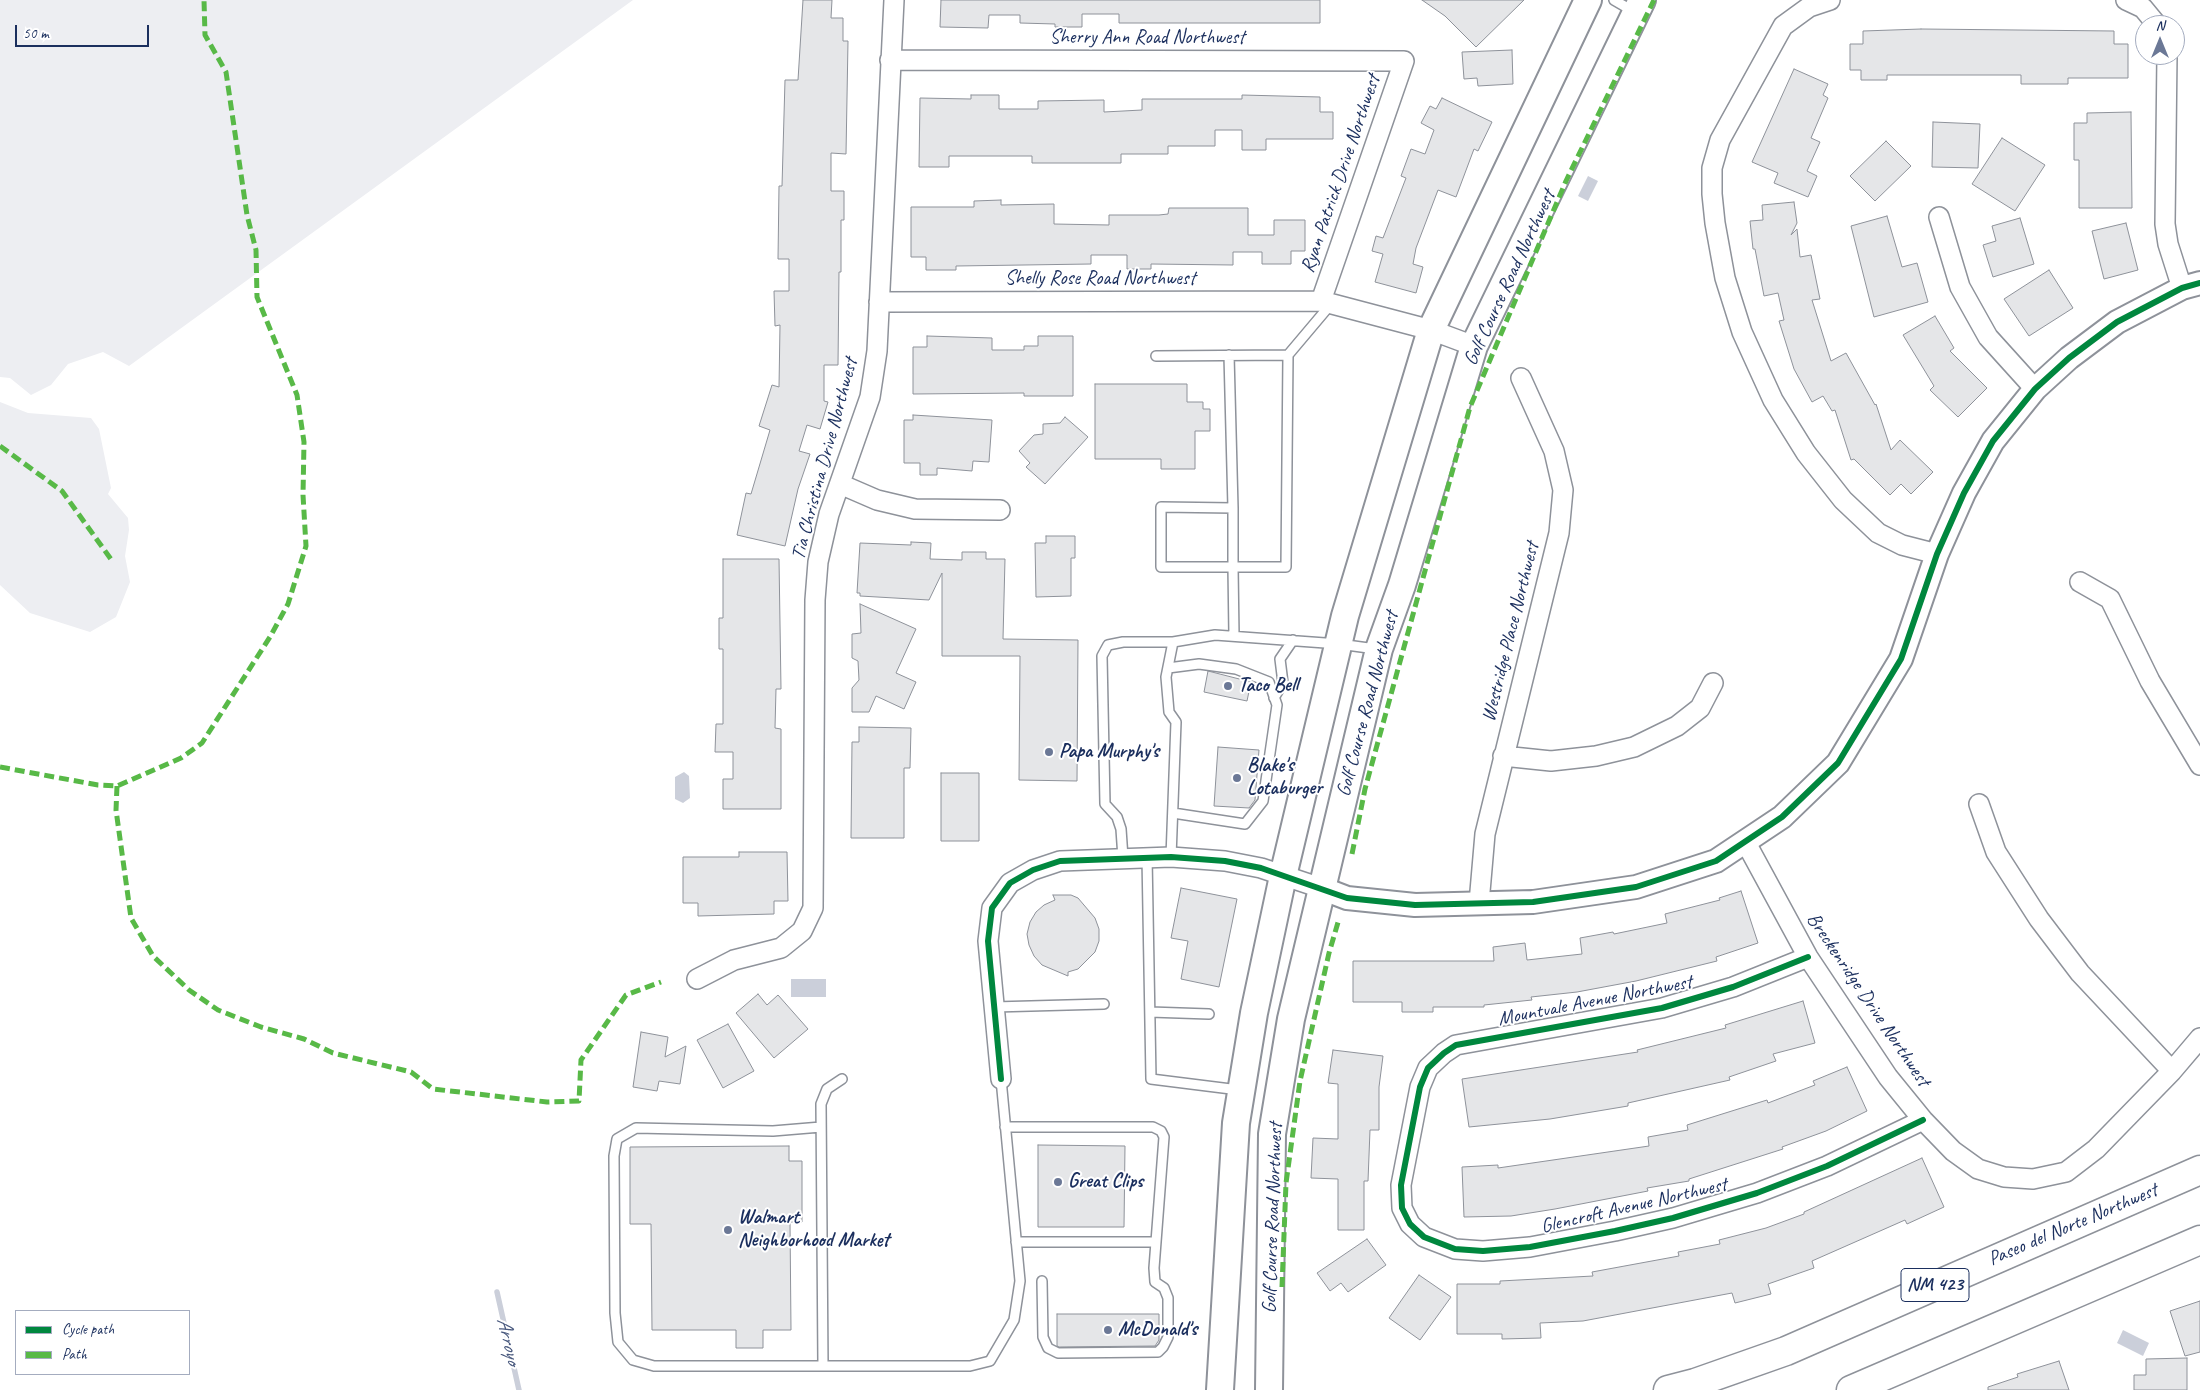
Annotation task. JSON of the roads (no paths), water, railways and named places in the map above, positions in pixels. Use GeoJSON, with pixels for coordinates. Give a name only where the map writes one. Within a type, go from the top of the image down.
{"type":"FeatureCollection","features":[{"type":"Feature","properties":{"kind":"main road","name":"Golf Course Road Northwest"},"geometry":{"type":"LineString","coordinates":[[1220,1390],[1236,1123],[1241,1091],[1254,1013],[1283,876],[1339,644],[1431,330],[1588,0]]}},
{"type":"Feature","properties":{"kind":"main road","name":"Golf Course Road Northwest"},"geometry":{"type":"LineString","coordinates":[[1269,1390],[1272,1134],[1291,1019],[1379,649],[1402,585],[1474,346],[1630,4]]}},
{"type":"Feature","properties":{"kind":"main road","name":"Paseo del Norte Northwest"},"geometry":{"type":"LineString","coordinates":[[1668,1390],[1695,1383],[1786,1351],[2200,1170]]}},
{"type":"Feature","properties":{"kind":"main road"},"geometry":{"type":"LineString","coordinates":[[1851,1390],[2200,1240]]}},
{"type":"Feature","properties":{"kind":"street","name":"Tia Christina Drive Northwest"},"geometry":{"type":"LineString","coordinates":[[697,979],[734,960],[781,948],[802,931],[813,908],[815,600],[818,562],[829,514],[870,397],[877,351],[894,0]]}},
{"type":"Feature","properties":{"kind":"street"},"geometry":{"type":"LineString","coordinates":[[1830,0],[1810,6],[1783,26],[1720,140],[1712,168],[1714,223],[1725,278],[1742,332],[1773,400],[1806,453],[1843,500],[1878,533],[1902,545],[1938,554]]}},
{"type":"Feature","properties":{"kind":"street"},"geometry":{"type":"LineString","coordinates":[[2126,0],[2143,8],[2149,15]]}},
{"type":"Feature","properties":{"kind":"street","name":"Sherry Ann Road Northwest"},"geometry":{"type":"LineString","coordinates":[[890,60],[1404,61]]}},
{"type":"Feature","properties":{"kind":"street","name":"Ryan Patrick Drive Northwest"},"geometry":{"type":"LineString","coordinates":[[1326,302],[1404,61]]}},
{"type":"Feature","properties":{"kind":"street"},"geometry":{"type":"LineString","coordinates":[[1001,1079],[988,941],[992,908],[1010,883],[1033,870],[1060,861],[1124,858],[1147,857],[1225,861],[1261,868],[1347,898],[1415,905],[1533,902],[1636,887],[1716,861],[1782,818],[1838,763],[1901,658],[1938,554],[1964,493],[1993,441],[2035,389],[2069,358],[2117,322],[2191,286],[2168,244],[2165,224],[2166,65]]}},
{"type":"Feature","properties":{"kind":"street"},"geometry":{"type":"LineString","coordinates":[[1939,217],[1960,287],[1988,337],[2035,389]]}},
{"type":"Feature","properties":{"kind":"street","name":"Shelly Rose Road Northwest"},"geometry":{"type":"LineString","coordinates":[[879,302],[1326,302]]}},
{"type":"Feature","properties":{"kind":"street"},"geometry":{"type":"LineString","coordinates":[[1326,302],[1431,330],[1474,346]]}},
{"type":"Feature","properties":{"kind":"street","name":"Westridge Place Northwest"},"geometry":{"type":"LineString","coordinates":[[1479,903],[1485,834],[1559,533],[1563,490],[1554,451],[1521,378]]}},
{"type":"Feature","properties":{"kind":"street"},"geometry":{"type":"LineString","coordinates":[[840,484],[877,500],[915,509],[1000,510]]}},
{"type":"Feature","properties":{"kind":"street"},"geometry":{"type":"LineString","coordinates":[[2080,582],[2110,599],[2150,681],[2200,765]]}},
{"type":"Feature","properties":{"kind":"street"},"geometry":{"type":"LineString","coordinates":[[1503,756],[1551,761],[1596,756],[1634,747],[1677,726],[1700,708],[1713,682]]}},
{"type":"Feature","properties":{"kind":"street"},"geometry":{"type":"LineString","coordinates":[[1979,804],[1996,852],[2038,918],[2080,973],[2172,1071]]}},
{"type":"Feature","properties":{"kind":"street","name":"Breckenridge Drive Northwest"},"geometry":{"type":"LineString","coordinates":[[1745,842],[1808,957],[1888,1077],[1923,1120],[1953,1151],[1978,1169],[2004,1176],[2033,1179],[2066,1172],[2096,1149],[2172,1071],[2200,1038]]}},
{"type":"Feature","properties":{"kind":"street","name":"Mountvale Avenue Northwest"},"geometry":{"type":"LineString","coordinates":[[1455,1250],[1424,1237],[1410,1224],[1402,1208],[1401,1185],[1420,1087],[1428,1068],[1444,1053],[1456,1045],[1662,1008],[1733,987],[1808,957]]}},
{"type":"Feature","properties":{"kind":"street","name":"Glencroft Avenue Northwest"},"geometry":{"type":"LineString","coordinates":[[1455,1250],[1483,1251],[1530,1247],[1673,1218],[1757,1193],[1827,1166],[1923,1120]]}},
{"type":"Feature","properties":{"kind":"lane"},"geometry":{"type":"LineString","coordinates":[[1233,508],[1161,507],[1161,568],[1286,568],[1288,355],[1326,302]]}},
{"type":"Feature","properties":{"kind":"lane"},"geometry":{"type":"LineString","coordinates":[[1156,356],[1288,355]]}},
{"type":"Feature","properties":{"kind":"lane"},"geometry":{"type":"LineString","coordinates":[[1229,356],[1234,636]]}},
{"type":"Feature","properties":{"kind":"lane"},"geometry":{"type":"LineString","coordinates":[[1124,858],[1119,823],[1105,804],[1102,656],[1108,645],[1124,642],[1173,642],[1215,635],[1293,640],[1379,649]]}},
{"type":"Feature","properties":{"kind":"lane"},"geometry":{"type":"LineString","coordinates":[[1274,698],[1283,683],[1280,659],[1293,640]]}},
{"type":"Feature","properties":{"kind":"lane"},"geometry":{"type":"LineString","coordinates":[[1171,858],[1176,722],[1169,712],[1166,677],[1173,642]]}},
{"type":"Feature","properties":{"kind":"lane"},"geometry":{"type":"LineString","coordinates":[[1168,668],[1199,664],[1236,669],[1269,682],[1277,705],[1263,800],[1245,824],[1173,813]]}},
{"type":"Feature","properties":{"kind":"lane"},"geometry":{"type":"LineString","coordinates":[[1147,857],[1152,1079],[1241,1091]]}},
{"type":"Feature","properties":{"kind":"lane"},"geometry":{"type":"LineString","coordinates":[[994,1007],[1104,1004]]}},
{"type":"Feature","properties":{"kind":"lane"},"geometry":{"type":"LineString","coordinates":[[1150,1012],[1209,1014]]}},
{"type":"Feature","properties":{"kind":"lane"},"geometry":{"type":"LineString","coordinates":[[823,1366],[821,1104],[827,1089],[842,1079]]}},
{"type":"Feature","properties":{"kind":"lane"},"geometry":{"type":"LineString","coordinates":[[821,1127],[773,1132],[636,1128],[617,1139],[614,1175],[615,1313],[618,1342],[633,1360],[654,1366],[970,1366],[990,1361],[1014,1320],[1020,1281],[1001,1079]]}},
{"type":"Feature","properties":{"kind":"lane"},"geometry":{"type":"LineString","coordinates":[[1005,1127],[1153,1127],[1161,1130],[1164,1137],[1156,1214],[1155,1282],[1164,1288],[1168,1298],[1168,1337],[1163,1347],[1158,1352],[1058,1353],[1048,1348],[1043,1337],[1042,1282]]}},
{"type":"Feature","properties":{"kind":"lane"},"geometry":{"type":"LineString","coordinates":[[1016,1242],[1156,1242]]}},
{"type":"Feature","properties":{"kind":"waterway","name":"Arroyo"},"geometry":{"type":"LineString","coordinates":[[497,1292],[519,1390]]}},
{"type":"Feature","properties":{"kind":"place","name":"Taco Bell"},"geometry":{"type":"Point","coordinates":[1228,686]}},
{"type":"Feature","properties":{"kind":"place","name":"Papa Murphy's"},"geometry":{"type":"Point","coordinates":[1049,752]}},
{"type":"Feature","properties":{"kind":"place","name":"Blake's Lotaburger"},"geometry":{"type":"Point","coordinates":[1237,778]}},
{"type":"Feature","properties":{"kind":"place","name":"Great Clips"},"geometry":{"type":"Point","coordinates":[1058,1182]}},
{"type":"Feature","properties":{"kind":"place","name":"Walmart Neighborhood Market"},"geometry":{"type":"Point","coordinates":[728,1230]}},
{"type":"Feature","properties":{"kind":"place","name":"McDonald's"},"geometry":{"type":"Point","coordinates":[1108,1330]}}]}
